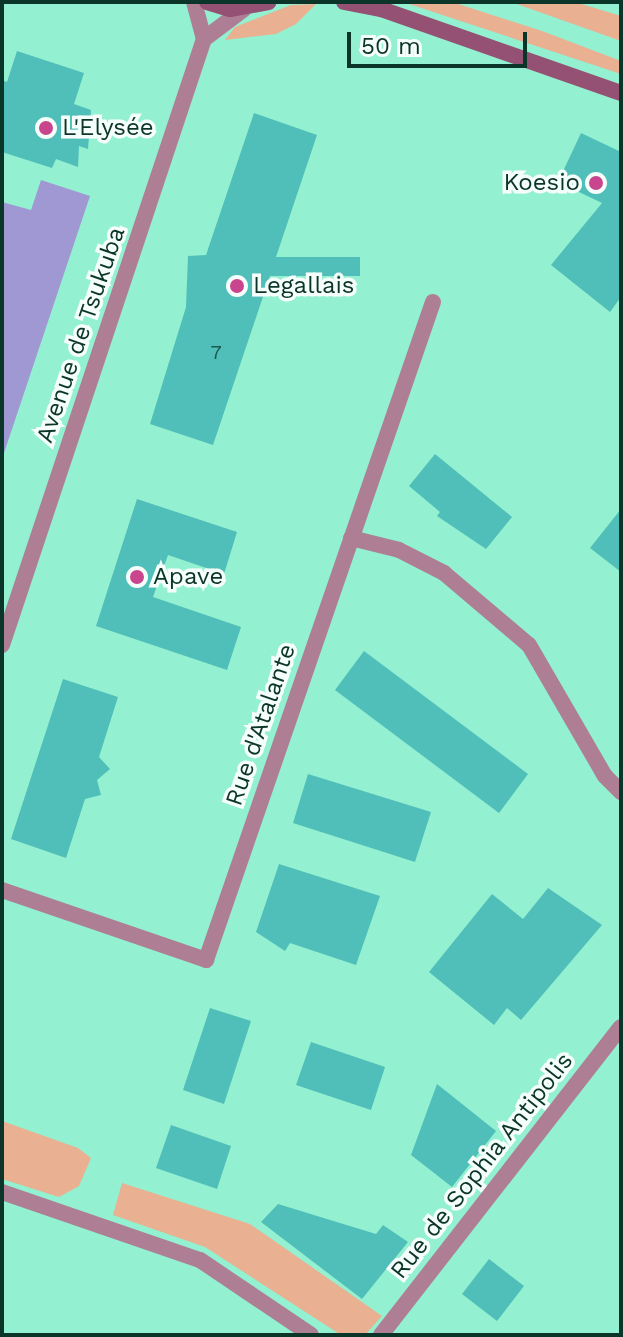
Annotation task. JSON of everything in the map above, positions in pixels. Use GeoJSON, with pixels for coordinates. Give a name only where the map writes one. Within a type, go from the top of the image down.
{"type":"FeatureCollection","features":[{"type":"Feature","properties":{"kind":"main road"},"geometry":{"type":"LineString","coordinates":[[207,2],[244,9],[268,2]]}},
{"type":"Feature","properties":{"kind":"main road"},"geometry":{"type":"LineString","coordinates":[[344,2],[376,5],[621,93]]}},
{"type":"Feature","properties":{"kind":"street"},"geometry":{"type":"LineString","coordinates":[[194,2],[204,39],[244,9]]}},
{"type":"Feature","properties":{"kind":"street","name":"Avenue de Tsukuba"},"geometry":{"type":"LineString","coordinates":[[2,645],[204,39]]}},
{"type":"Feature","properties":{"kind":"street","name":"Rue d'Atalante"},"geometry":{"type":"LineString","coordinates":[[2,890],[206,960],[433,302]]}},
{"type":"Feature","properties":{"kind":"street"},"geometry":{"type":"LineString","coordinates":[[351,538],[399,550],[444,573],[529,645],[605,776],[621,792]]}},
{"type":"Feature","properties":{"kind":"street","name":"Rue de Sophia Antipolis"},"geometry":{"type":"LineString","coordinates":[[381,1335],[621,1027]]}},
{"type":"Feature","properties":{"kind":"street"},"geometry":{"type":"LineString","coordinates":[[2,1192],[200,1260],[311,1335]]}},
{"type":"Feature","properties":{"kind":"shaded area"},"geometry":{"type":"Polygon","coordinates":[[[403,2],[452,2],[542,31],[621,61],[621,74],[403,2]]]}},
{"type":"Feature","properties":{"kind":"shaded area"},"geometry":{"type":"Polygon","coordinates":[[[511,2],[575,2],[621,16],[621,41],[511,2]]]}},
{"type":"Feature","properties":{"kind":"shaded area"},"geometry":{"type":"Polygon","coordinates":[[[316,4],[296,24],[276,34],[225,40],[235,27],[291,5],[316,4]]]}},
{"type":"Feature","properties":{"kind":"shaded area"},"geometry":{"type":"Polygon","coordinates":[[[41,180],[90,196],[2,459],[2,202],[31,210],[41,180]]]}},
{"type":"Feature","properties":{"kind":"shaded area"},"geometry":{"type":"Polygon","coordinates":[[[2,1121],[78,1148],[91,1158],[79,1186],[59,1197],[2,1179],[2,1121]]]}},
{"type":"Feature","properties":{"kind":"shaded area"},"geometry":{"type":"Polygon","coordinates":[[[122,1183],[250,1224],[382,1316],[365,1335],[341,1335],[205,1247],[113,1215],[122,1183]]]}},
{"type":"Feature","properties":{"kind":"building","name":"L'Elysée"},"geometry":{"type":"Polygon","coordinates":[[[17,51],[84,73],[74,104],[91,110],[88,149],[79,146],[78,167],[56,159],[52,168],[2,152],[2,80],[7,82],[17,51]]]}},
{"type":"Feature","properties":{"kind":"building"},"geometry":{"type":"Polygon","coordinates":[[[254,113],[317,135],[276,257],[360,257],[360,276],[270,276],[213,445],[150,424],[186,307],[188,256],[206,255],[254,113]]]}},
{"type":"Feature","properties":{"kind":"building"},"geometry":{"type":"Polygon","coordinates":[[[581,133],[621,152],[621,297],[610,312],[551,265],[602,203],[558,182],[581,133]]]}},
{"type":"Feature","properties":{"kind":"building"},"geometry":{"type":"Polygon","coordinates":[[[435,454],[512,517],[486,549],[437,516],[440,512],[409,486],[435,454]]]}},
{"type":"Feature","properties":{"kind":"building"},"geometry":{"type":"Polygon","coordinates":[[[137,499],[237,532],[224,574],[168,555],[153,597],[241,627],[227,670],[96,626],[137,499]]]}},
{"type":"Feature","properties":{"kind":"building"},"geometry":{"type":"Polygon","coordinates":[[[621,509],[621,572],[590,548],[621,509]]]}},
{"type":"Feature","properties":{"kind":"building"},"geometry":{"type":"Polygon","coordinates":[[[364,651],[528,774],[499,813],[335,690],[364,651]]]}},
{"type":"Feature","properties":{"kind":"building"},"geometry":{"type":"Polygon","coordinates":[[[63,679],[118,697],[99,757],[110,769],[97,780],[101,795],[85,799],[66,858],[11,839],[63,679]]]}},
{"type":"Feature","properties":{"kind":"building"},"geometry":{"type":"Polygon","coordinates":[[[308,774],[431,812],[415,862],[293,823],[308,774]]]}},
{"type":"Feature","properties":{"kind":"building"},"geometry":{"type":"Polygon","coordinates":[[[279,864],[380,896],[356,965],[290,943],[285,951],[256,932],[279,864]]]}},
{"type":"Feature","properties":{"kind":"building"},"geometry":{"type":"Polygon","coordinates":[[[548,888],[602,925],[521,1020],[507,1008],[494,1025],[429,972],[492,894],[523,919],[548,888]]]}},
{"type":"Feature","properties":{"kind":"building"},"geometry":{"type":"Polygon","coordinates":[[[210,1008],[251,1021],[224,1104],[183,1090],[210,1008]]]}},
{"type":"Feature","properties":{"kind":"building"},"geometry":{"type":"Polygon","coordinates":[[[311,1042],[385,1067],[371,1110],[296,1085],[311,1042]]]}},
{"type":"Feature","properties":{"kind":"building"},"geometry":{"type":"Polygon","coordinates":[[[437,1084],[496,1131],[452,1187],[411,1155],[437,1084]]]}},
{"type":"Feature","properties":{"kind":"building"},"geometry":{"type":"Polygon","coordinates":[[[171,1125],[231,1146],[217,1189],[156,1168],[171,1125]]]}},
{"type":"Feature","properties":{"kind":"building"},"geometry":{"type":"Polygon","coordinates":[[[278,1204],[376,1234],[383,1225],[408,1242],[362,1299],[261,1222],[278,1204]]]}},
{"type":"Feature","properties":{"kind":"building"},"geometry":{"type":"Polygon","coordinates":[[[489,1259],[524,1286],[497,1321],[462,1294],[489,1259]]]}},
{"type":"Feature","properties":{"kind":"place","name":"L'Elysée"},"geometry":{"type":"Point","coordinates":[46,128]}},
{"type":"Feature","properties":{"kind":"place","name":"Koesio"},"geometry":{"type":"Point","coordinates":[596,183]}},
{"type":"Feature","properties":{"kind":"place","name":"Legallais"},"geometry":{"type":"Point","coordinates":[237,286]}},
{"type":"Feature","properties":{"kind":"place","name":"Apave"},"geometry":{"type":"Point","coordinates":[137,577]}}]}
